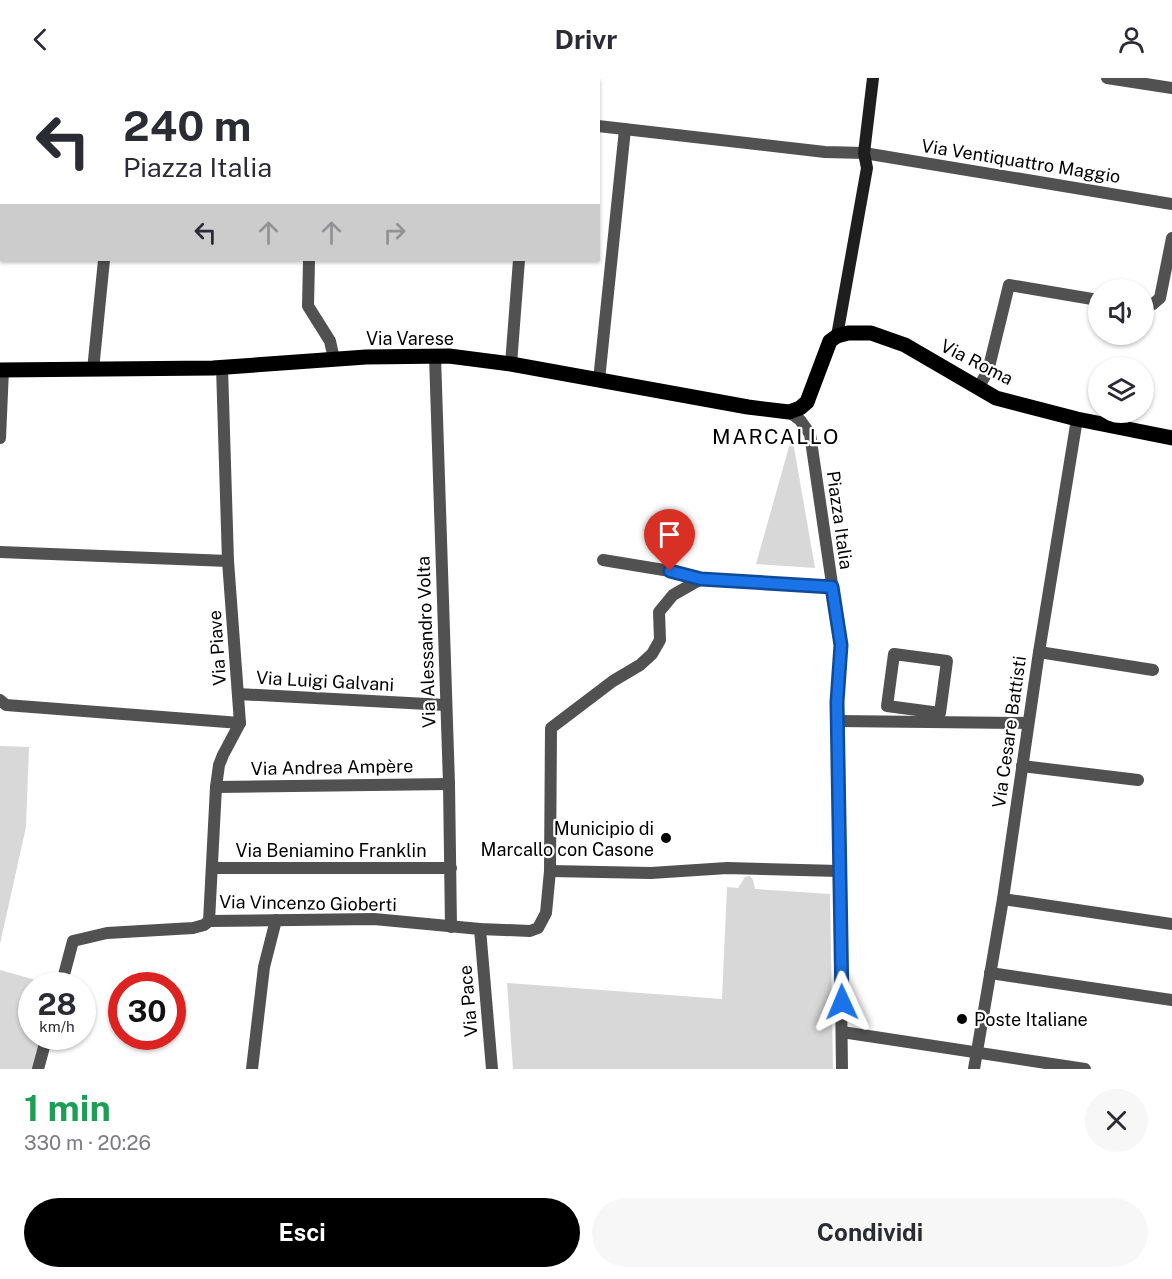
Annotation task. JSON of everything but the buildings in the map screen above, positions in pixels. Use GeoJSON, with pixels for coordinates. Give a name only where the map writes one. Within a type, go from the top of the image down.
{"type":"FeatureCollection","features":[{"type":"Feature","properties":{"kind":"main road","name":"Via Roma"},"geometry":{"type":"LineString","coordinates":[[837,336],[848,333],[871,333],[896,342],[996,398],[1077,419],[1172,438]]}},
{"type":"Feature","properties":{"kind":"main road"},"geometry":{"type":"LineString","coordinates":[[789,412],[803,406],[809,396],[826,349],[837,336]]}},
{"type":"Feature","properties":{"kind":"main road","name":"Via Varese"},"geometry":{"type":"LineString","coordinates":[[2,370],[222,367],[334,359],[435,356],[511,364],[738,406],[789,412]]}},
{"type":"Feature","properties":{"kind":"street"},"geometry":{"type":"LineString","coordinates":[[837,336],[867,168],[864,153],[873,78]]}},
{"type":"Feature","properties":{"kind":"street"},"geometry":{"type":"LineString","coordinates":[[1107,78],[1172,88]]}},
{"type":"Feature","properties":{"kind":"street","name":"Via Ventiquattro Maggio"},"geometry":{"type":"LineString","coordinates":[[600,126],[825,152],[864,153],[1172,204]]}},
{"type":"Feature","properties":{"kind":"street"},"geometry":{"type":"LineString","coordinates":[[599,380],[625,129]]}},
{"type":"Feature","properties":{"kind":"street"},"geometry":{"type":"LineString","coordinates":[[1154,303],[1160,298],[1172,238]]}},
{"type":"Feature","properties":{"kind":"street"},"geometry":{"type":"LineString","coordinates":[[93,370],[104,261]]}},
{"type":"Feature","properties":{"kind":"street"},"geometry":{"type":"LineString","coordinates":[[309,261],[308,306],[330,341],[334,359]]}},
{"type":"Feature","properties":{"kind":"street"},"geometry":{"type":"LineString","coordinates":[[511,364],[519,261]]}},
{"type":"Feature","properties":{"kind":"street"},"geometry":{"type":"LineString","coordinates":[[978,388],[988,371],[1009,285],[1088,298]]}},
{"type":"Feature","properties":{"kind":"street","name":"Via Alessandro Volta"},"geometry":{"type":"LineString","coordinates":[[435,356],[449,784],[451,927]]}},
{"type":"Feature","properties":{"kind":"street","name":"Via Piave"},"geometry":{"type":"LineString","coordinates":[[222,367],[228,561],[240,723]]}},
{"type":"Feature","properties":{"kind":"street"},"geometry":{"type":"LineString","coordinates":[[0,438],[2,370]]}},
{"type":"Feature","properties":{"kind":"street","name":"Piazza Italia"},"geometry":{"type":"LineString","coordinates":[[603,560],[670,571],[701,579],[832,587],[810,434],[800,420],[789,412]]}},
{"type":"Feature","properties":{"kind":"street","name":"Via Cesare Battisti"},"geometry":{"type":"LineString","coordinates":[[974,1069],[1003,899],[1028,723],[1077,419]]}},
{"type":"Feature","properties":{"kind":"street"},"geometry":{"type":"LineString","coordinates":[[0,552],[228,561]]}},
{"type":"Feature","properties":{"kind":"street"},"geometry":{"type":"LineString","coordinates":[[701,579],[673,595],[659,612],[660,640],[652,654],[551,728],[550,871],[651,873],[727,868],[839,872]]}},
{"type":"Feature","properties":{"kind":"street"},"geometry":{"type":"LineString","coordinates":[[832,587],[841,645],[837,721],[842,1069]]}},
{"type":"Feature","properties":{"kind":"street"},"geometry":{"type":"LineString","coordinates":[[1039,652],[1153,670]]}},
{"type":"Feature","properties":{"kind":"street"},"geometry":{"type":"LineString","coordinates":[[894,654],[947,661],[940,713],[887,706],[894,654]]}},
{"type":"Feature","properties":{"kind":"street","name":"Via Luigi Galvani"},"geometry":{"type":"LineString","coordinates":[[238,694],[446,705]]}},
{"type":"Feature","properties":{"kind":"street"},"geometry":{"type":"LineString","coordinates":[[0,700],[6,705],[240,723],[222,755],[216,787],[209,921]]}},
{"type":"Feature","properties":{"kind":"street"},"geometry":{"type":"LineString","coordinates":[[837,721],[1028,723]]}},
{"type":"Feature","properties":{"kind":"street"},"geometry":{"type":"LineString","coordinates":[[1022,766],[1138,780]]}},
{"type":"Feature","properties":{"kind":"street","name":"Via Andrea Ampère"},"geometry":{"type":"LineString","coordinates":[[216,787],[449,784]]}},
{"type":"Feature","properties":{"kind":"street","name":"Via Beniamino Franklin"},"geometry":{"type":"LineString","coordinates":[[212,868],[451,868]]}},
{"type":"Feature","properties":{"kind":"street","name":"Via Vincenzo Gioberti"},"geometry":{"type":"LineString","coordinates":[[65,972],[73,941],[106,933],[193,928],[209,921],[374,919],[451,927],[530,931],[538,928],[542,921],[547,903],[550,871]]}},
{"type":"Feature","properties":{"kind":"street"},"geometry":{"type":"LineString","coordinates":[[1003,899],[1172,924]]}},
{"type":"Feature","properties":{"kind":"street"},"geometry":{"type":"LineString","coordinates":[[252,1069],[264,967],[276,920]]}},
{"type":"Feature","properties":{"kind":"street","name":"Via Pace"},"geometry":{"type":"LineString","coordinates":[[480,929],[492,1069]]}},
{"type":"Feature","properties":{"kind":"street"},"geometry":{"type":"LineString","coordinates":[[990,973],[1172,1000]]}},
{"type":"Feature","properties":{"kind":"street"},"geometry":{"type":"LineString","coordinates":[[842,1032],[1085,1069]]}},
{"type":"Feature","properties":{"kind":"street"},"geometry":{"type":"LineString","coordinates":[[38,1069],[43,1050]]}},
{"type":"Feature","properties":{"kind":"shaded area"},"geometry":{"type":"Polygon","coordinates":[[[792,436],[815,568],[756,564],[792,436]]]}},
{"type":"Feature","properties":{"kind":"shaded area"},"geometry":{"type":"Polygon","coordinates":[[[0,746],[29,747],[26,827],[0,944],[0,746]]]}},
{"type":"Feature","properties":{"kind":"shaded area"},"geometry":{"type":"Polygon","coordinates":[[[750,876],[755,889],[830,894],[833,1069],[513,1069],[507,983],[722,999],[727,887],[738,888],[745,877],[750,876]]]}},
{"type":"Feature","properties":{"kind":"shaded area"},"geometry":{"type":"Polygon","coordinates":[[[0,970],[18,975],[18,1050],[40,1050],[35,1069],[0,1069],[0,970]]]}},
{"type":"Feature","properties":{"kind":"place","name":"Municipio di Marcallo con Casone"},"geometry":{"type":"Point","coordinates":[666,838]}},
{"type":"Feature","properties":{"kind":"place","name":"Poste Italiane"},"geometry":{"type":"Point","coordinates":[962,1019]}},
{"type":"Feature","properties":{"kind":"district","name":"MARCALLO"},"geometry":{"type":"Point","coordinates":[776,436]}},
{"type":"Feature","properties":{"kind":"route"},"geometry":{"type":"LineString","coordinates":[[670,571],[701,579],[832,587],[841,645],[837,702],[842,1002]]}}]}
